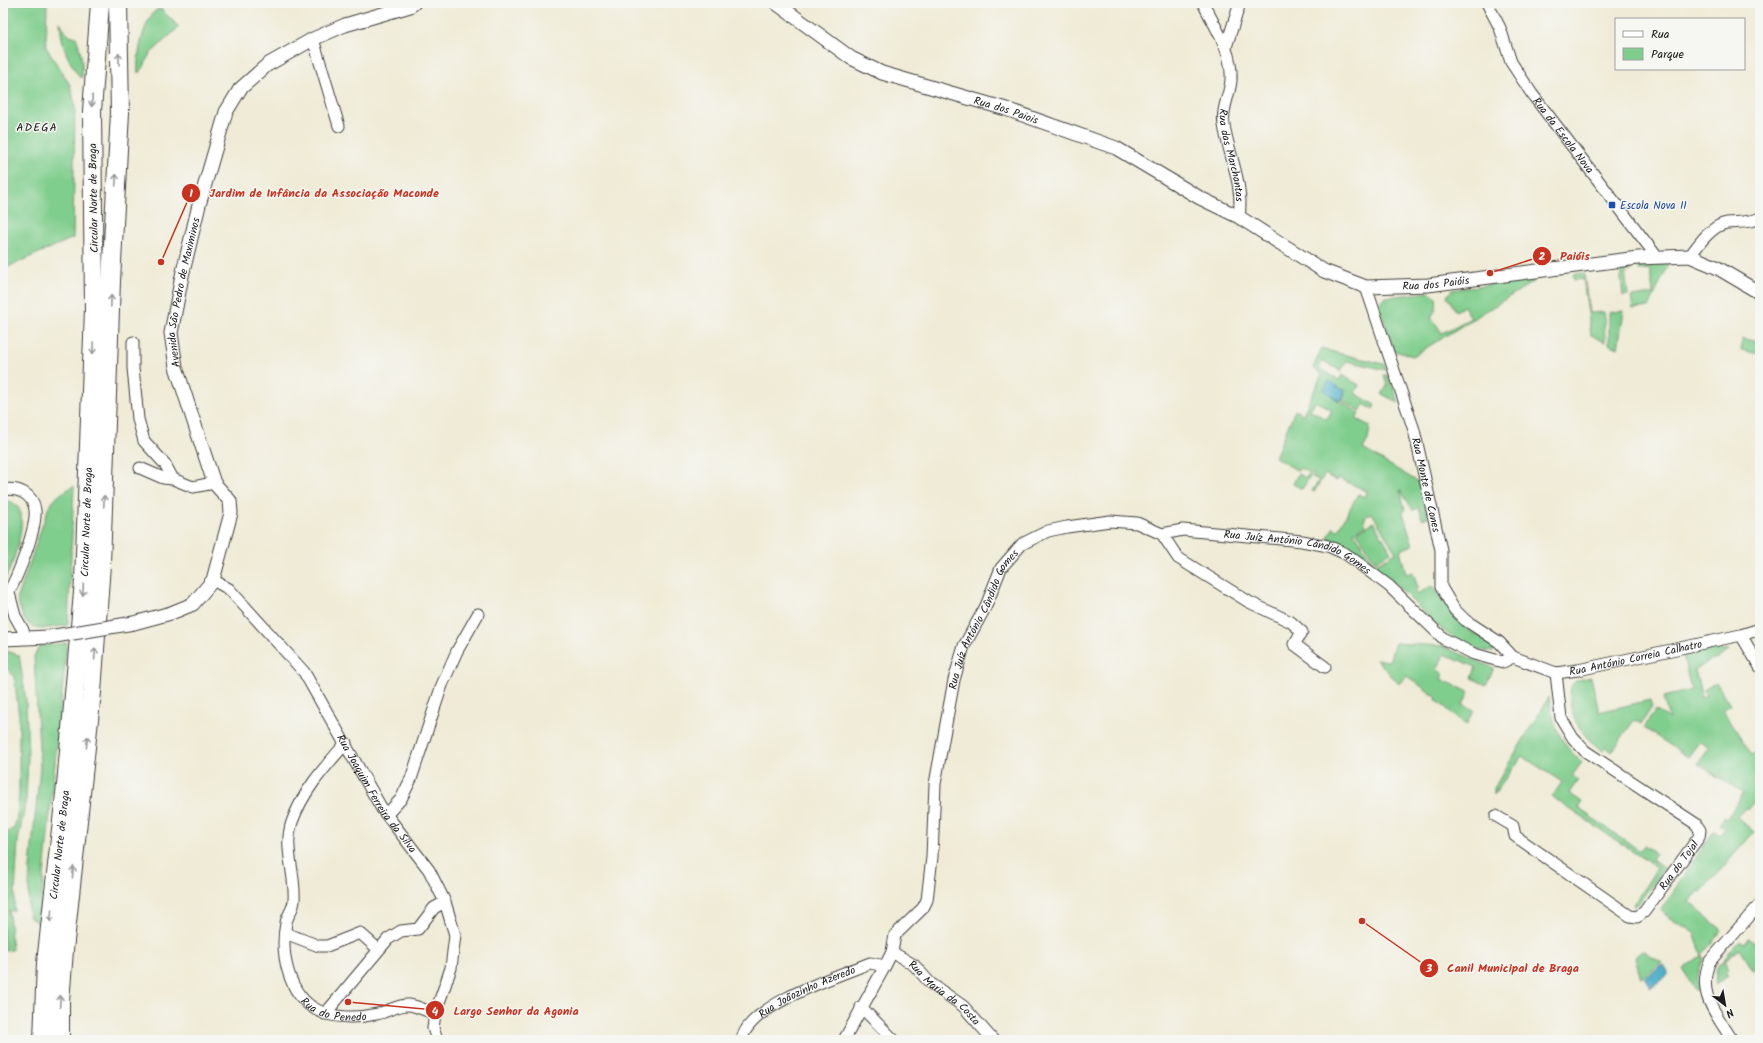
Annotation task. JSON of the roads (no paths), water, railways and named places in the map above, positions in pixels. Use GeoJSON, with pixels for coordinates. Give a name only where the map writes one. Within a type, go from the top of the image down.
{"type":"FeatureCollection","features":[{"type":"Feature","properties":{"kind":"highway","name":"Circular Norte de Braga"},"geometry":{"type":"LineString","coordinates":[[43,1040],[46,963],[66,785],[84,581],[94,309],[92,111],[100,3]]}},
{"type":"Feature","properties":{"kind":"highway","name":"Circular Norte de Braga"},"geometry":{"type":"LineString","coordinates":[[60,1040],[60,1002],[64,950],[92,692],[101,564],[111,281],[120,112],[118,3]]}},
{"type":"Feature","properties":{"kind":"street","name":"Avenida São Pedro de Maximinos"},"geometry":{"type":"LineString","coordinates":[[3,639],[49,637],[134,623],[171,613],[193,604],[213,580],[231,513],[230,501],[214,483],[176,367],[172,333],[182,276],[199,205],[226,112],[240,89],[267,65],[313,39],[345,25],[410,6],[414,3]]}},
{"type":"Feature","properties":{"kind":"street","name":"Rua dos Paiois"},"geometry":{"type":"LineString","coordinates":[[776,3],[851,58],[882,73],[1006,109],[1116,148],[1200,198],[1239,217]]}},
{"type":"Feature","properties":{"kind":"street","name":"Rua das Marchantas"},"geometry":{"type":"LineString","coordinates":[[1203,3],[1226,47],[1230,66],[1231,81],[1224,106],[1223,123],[1237,177],[1241,202],[1239,217]]}},
{"type":"Feature","properties":{"kind":"street"},"geometry":{"type":"LineString","coordinates":[[1226,47],[1240,3]]}},
{"type":"Feature","properties":{"kind":"street","name":"Rua da Escola Nova"},"geometry":{"type":"LineString","coordinates":[[1487,3],[1500,28],[1511,62],[1532,94],[1657,256]]}},
{"type":"Feature","properties":{"kind":"street"},"geometry":{"type":"LineString","coordinates":[[313,39],[339,126]]}},
{"type":"Feature","properties":{"kind":"street","name":"Rua dos Paióis"},"geometry":{"type":"LineString","coordinates":[[1239,217],[1324,271],[1366,287],[1428,285],[1657,256],[1690,256],[1716,267],[1760,293]]}},
{"type":"Feature","properties":{"kind":"street"},"geometry":{"type":"LineString","coordinates":[[1690,256],[1715,229],[1725,223],[1754,221],[1760,218]]}},
{"type":"Feature","properties":{"kind":"street","name":"Rua Monte de Cones"},"geometry":{"type":"LineString","coordinates":[[1366,287],[1414,430],[1441,550],[1441,587],[1454,609],[1465,620],[1499,642],[1513,657]]}},
{"type":"Feature","properties":{"kind":"street"},"geometry":{"type":"LineString","coordinates":[[133,342],[138,419],[144,441],[165,464],[172,479]]}},
{"type":"Feature","properties":{"kind":"street"},"geometry":{"type":"LineString","coordinates":[[140,468],[163,478],[172,479],[193,487],[214,483]]}},
{"type":"Feature","properties":{"kind":"street"},"geometry":{"type":"LineString","coordinates":[[3,490],[21,491],[28,495],[33,501],[35,510],[35,519],[25,552],[6,597],[23,630],[25,638]]}},
{"type":"Feature","properties":{"kind":"street","name":"Rua Juíz António Cândido Gomes"},"geometry":{"type":"LineString","coordinates":[[844,1040],[892,952],[895,935],[923,908],[927,900],[932,857],[935,784],[954,680],[964,646],[986,606],[1001,568],[1022,544],[1048,531],[1110,521],[1136,523],[1162,534],[1183,530],[1302,541],[1328,546],[1346,554],[1389,586],[1444,639],[1474,654],[1503,662],[1513,657]]}},
{"type":"Feature","properties":{"kind":"street"},"geometry":{"type":"LineString","coordinates":[[1162,534],[1178,558],[1249,602],[1291,622],[1298,627],[1302,632],[1294,644],[1325,667]]}},
{"type":"Feature","properties":{"kind":"street","name":"Rua Joaquim Ferreira da Silva"},"geometry":{"type":"LineString","coordinates":[[213,580],[229,589],[304,672],[346,743],[382,809],[429,870],[444,902],[456,935],[451,968],[435,1014],[433,1028],[437,1040]]}},
{"type":"Feature","properties":{"kind":"street"},"geometry":{"type":"LineString","coordinates":[[387,814],[401,799],[411,779],[442,685],[460,644],[478,614]]}},
{"type":"Feature","properties":{"kind":"street","name":"Rua António Correia Calhatro"},"geometry":{"type":"LineString","coordinates":[[1513,657],[1556,673],[1578,670],[1741,636],[1760,629]]}},
{"type":"Feature","properties":{"kind":"street"},"geometry":{"type":"LineString","coordinates":[[1741,636],[1760,667]]}},
{"type":"Feature","properties":{"kind":"street","name":"Rua do Tojal"},"geometry":{"type":"LineString","coordinates":[[1496,816],[1513,826],[1515,836],[1630,916],[1637,917],[1644,912],[1699,836],[1700,830],[1696,824],[1585,752],[1573,738],[1562,718],[1556,673]]}},
{"type":"Feature","properties":{"kind":"street","name":"Rua do Penedo"},"geometry":{"type":"LineString","coordinates":[[346,743],[312,783],[300,801],[291,824],[289,837],[294,901],[286,921],[285,958],[297,993],[307,1004],[325,1014],[344,1016],[366,1015],[408,1005],[435,1014]]}},
{"type":"Feature","properties":{"kind":"street"},"geometry":{"type":"LineString","coordinates":[[325,1014],[365,968],[378,949],[388,939],[400,931],[418,929],[434,908],[444,902]]}},
{"type":"Feature","properties":{"kind":"street"},"geometry":{"type":"LineString","coordinates":[[1732,1040],[1705,990],[1706,972],[1710,961],[1760,904]]}},
{"type":"Feature","properties":{"kind":"street"},"geometry":{"type":"LineString","coordinates":[[285,933],[319,946],[327,946],[360,933],[378,949]]}},
{"type":"Feature","properties":{"kind":"street","name":"Rua Maria da Costa"},"geometry":{"type":"LineString","coordinates":[[892,952],[914,965],[930,983],[963,1006],[993,1040]]}},
{"type":"Feature","properties":{"kind":"street","name":"Rua Joãozinho Azeredo"},"geometry":{"type":"LineString","coordinates":[[742,1040],[748,1028],[761,1014],[778,1002],[870,963],[884,966]]}},
{"type":"Feature","properties":{"kind":"street"},"geometry":{"type":"LineString","coordinates":[[861,1007],[894,1040]]}},
{"type":"Feature","properties":{"kind":"water"},"geometry":{"type":"Polygon","coordinates":[[[1329,381],[1345,391],[1342,399],[1341,398],[1339,401],[1323,390],[1329,381]]]}},
{"type":"Feature","properties":{"kind":"water"},"geometry":{"type":"Polygon","coordinates":[[[1661,966],[1664,966],[1668,972],[1668,975],[1650,988],[1644,978],[1661,966]]]}},
{"type":"Feature","properties":{"kind":"place","name":"Escola Nova II"},"geometry":{"type":"Point","coordinates":[1612,205]}},
{"type":"Feature","properties":{"kind":"place","name":"Jardim de Infância da Associação Maconde"},"geometry":{"type":"Point","coordinates":[161,262]}},
{"type":"Feature","properties":{"kind":"place","name":"Paióis"},"geometry":{"type":"Point","coordinates":[1490,273]}},
{"type":"Feature","properties":{"kind":"place","name":"Canil Municipal de Braga"},"geometry":{"type":"Point","coordinates":[1362,921]}},
{"type":"Feature","properties":{"kind":"place","name":"Largo Senhor da Agonia"},"geometry":{"type":"Point","coordinates":[348,1002]}},
{"type":"Feature","properties":{"kind":"district","name":"ADEGA"},"geometry":{"type":"Point","coordinates":[37,127]}}]}
